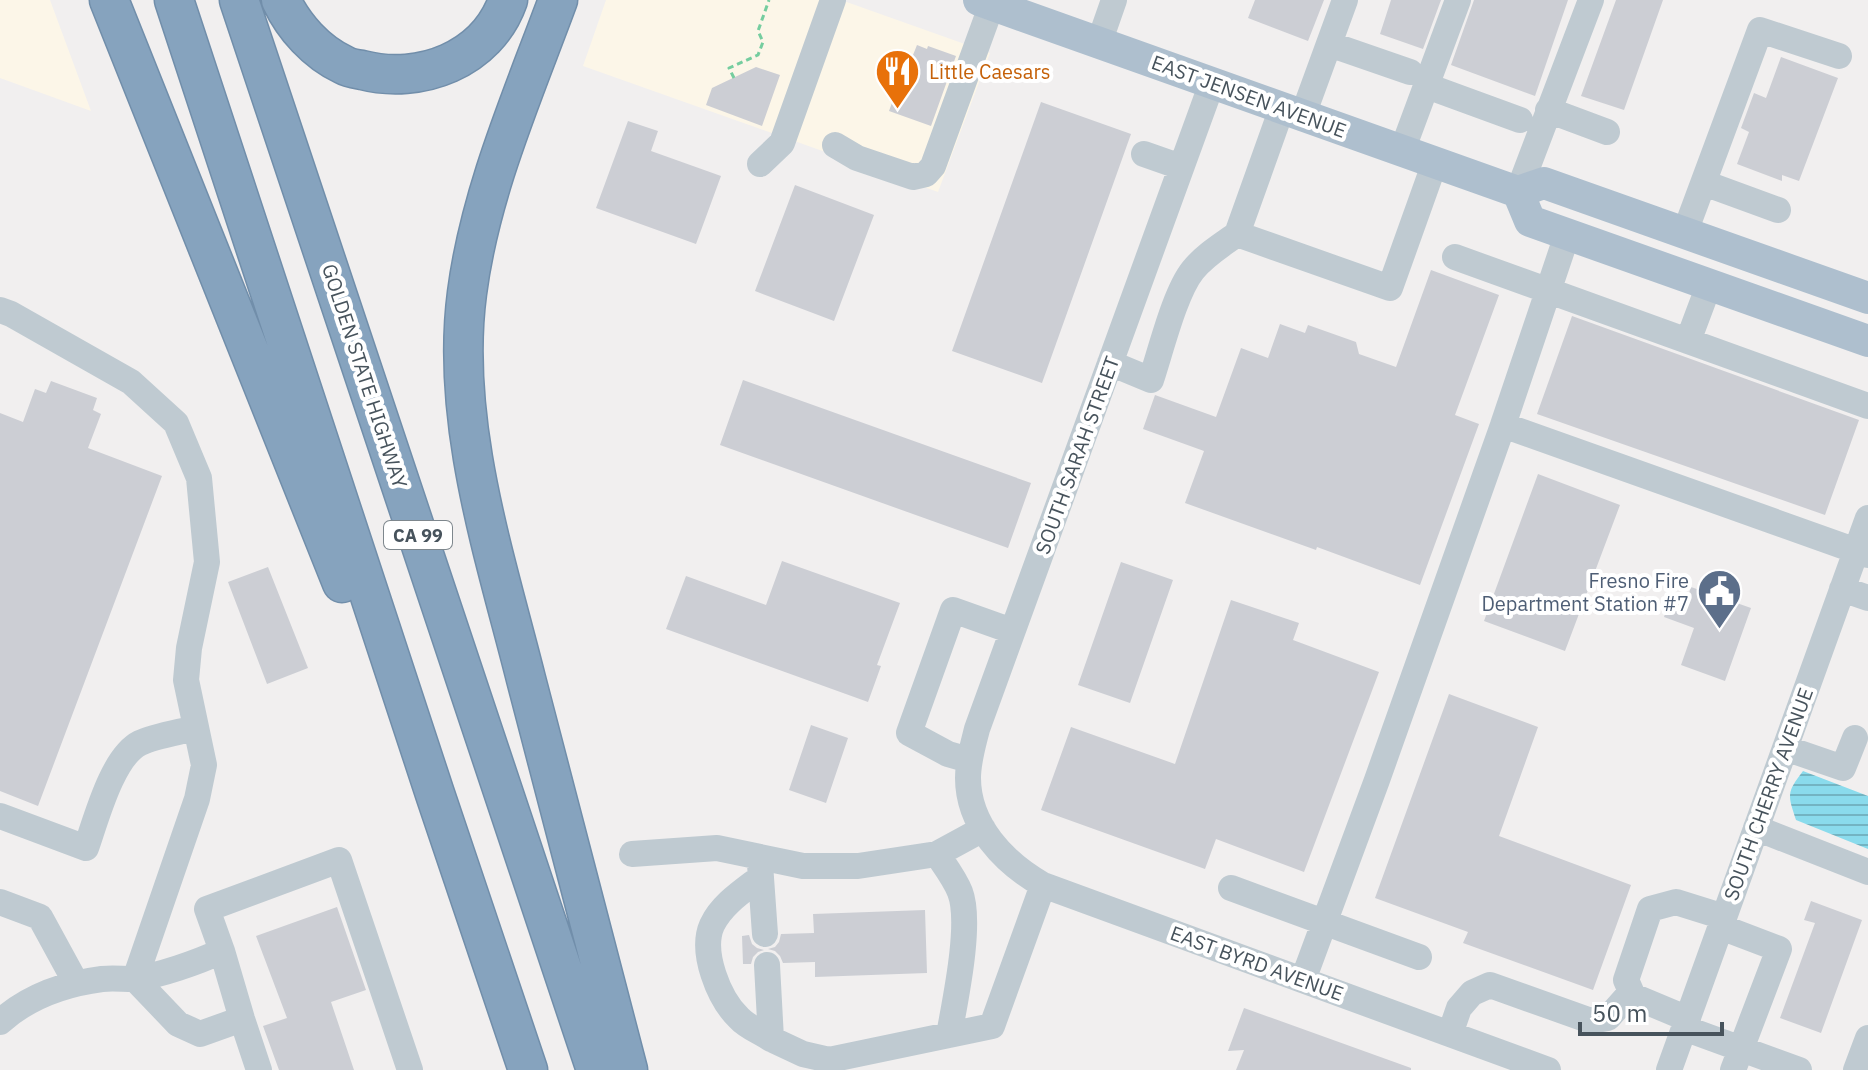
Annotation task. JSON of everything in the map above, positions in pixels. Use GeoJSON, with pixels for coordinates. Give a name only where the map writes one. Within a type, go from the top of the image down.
{"type":"FeatureCollection","features":[{"type":"Feature","properties":{"kind":"highway"},"geometry":{"type":"LineString","coordinates":[[109,0],[332,561],[435,794]]}},
{"type":"Feature","properties":{"kind":"highway","name":"CA 99"},"geometry":{"type":"LineString","coordinates":[[174,0],[528,1070]]}},
{"type":"Feature","properties":{"kind":"highway","name":"GOLDEN STATE HIGHWAY"},"geometry":{"type":"LineString","coordinates":[[239,0],[596,1070]]}},
{"type":"Feature","properties":{"kind":"highway"},"geometry":{"type":"LineString","coordinates":[[281,0],[291,20],[315,46],[344,66],[381,75],[420,74],[455,62],[483,40],[504,13],[508,0]]}},
{"type":"Feature","properties":{"kind":"highway"},"geometry":{"type":"LineString","coordinates":[[558,0],[494,178],[479,230],[466,295],[466,416],[493,548],[628,1070]]}},
{"type":"Feature","properties":{"kind":"main road","name":"EAST JENSEN AVENUE"},"geometry":{"type":"LineString","coordinates":[[986,2],[1518,192],[1544,183],[1868,298]]}},
{"type":"Feature","properties":{"kind":"main road"},"geometry":{"type":"LineString","coordinates":[[1518,192],[1530,221],[1868,341]]}},
{"type":"Feature","properties":{"kind":"street"},"geometry":{"type":"LineString","coordinates":[[760,164],[782,143],[833,0]]}},
{"type":"Feature","properties":{"kind":"street"},"geometry":{"type":"LineString","coordinates":[[1099,43],[1114,0]]}},
{"type":"Feature","properties":{"kind":"street"},"geometry":{"type":"LineString","coordinates":[[1110,363],[1151,380],[1182,286],[1206,257],[1237,234],[1293,112],[1329,44],[1345,0]]}},
{"type":"Feature","properties":{"kind":"street"},"geometry":{"type":"LineString","coordinates":[[1402,151],[1418,79],[1458,0]]}},
{"type":"Feature","properties":{"kind":"street"},"geometry":{"type":"LineString","coordinates":[[1518,192],[1591,0]]}},
{"type":"Feature","properties":{"kind":"street"},"geometry":{"type":"LineString","coordinates":[[835,145],[857,158],[913,177],[926,174],[933,166],[986,2]]}},
{"type":"Feature","properties":{"kind":"street"},"geometry":{"type":"LineString","coordinates":[[1685,232],[1760,30],[1839,56]]}},
{"type":"Feature","properties":{"kind":"street"},"geometry":{"type":"LineString","coordinates":[[1329,44],[1520,120]]}},
{"type":"Feature","properties":{"kind":"street","name":"SOUTH SARAH STREET"},"geometry":{"type":"LineString","coordinates":[[983,829],[975,815],[968,781],[969,760],[977,729],[1212,83]]}},
{"type":"Feature","properties":{"kind":"street"},"geometry":{"type":"LineString","coordinates":[[1548,110],[1607,132]]}},
{"type":"Feature","properties":{"kind":"street"},"geometry":{"type":"LineString","coordinates":[[1144,154],[1181,167]]}},
{"type":"Feature","properties":{"kind":"street"},"geometry":{"type":"LineString","coordinates":[[1237,234],[1390,288],[1435,162]]}},
{"type":"Feature","properties":{"kind":"street"},"geometry":{"type":"LineString","coordinates":[[1704,183],[1778,210]]}},
{"type":"Feature","properties":{"kind":"street"},"geometry":{"type":"LineString","coordinates":[[1303,980],[1503,425],[1567,235]]}},
{"type":"Feature","properties":{"kind":"street"},"geometry":{"type":"LineString","coordinates":[[1455,257],[1868,406]]}},
{"type":"Feature","properties":{"kind":"street"},"geometry":{"type":"LineString","coordinates":[[1688,341],[1709,285]]}},
{"type":"Feature","properties":{"kind":"street"},"geometry":{"type":"LineString","coordinates":[[0,310],[131,382],[176,423],[199,478],[207,562],[189,648],[186,680],[204,765],[197,799],[135,979]]}},
{"type":"Feature","properties":{"kind":"street"},"geometry":{"type":"LineString","coordinates":[[1503,425],[1862,553]]}},
{"type":"Feature","properties":{"kind":"street","name":"SOUTH CHERRY AVENUE"},"geometry":{"type":"LineString","coordinates":[[1669,1070],[1842,589],[1862,553],[1868,518]]}},
{"type":"Feature","properties":{"kind":"street"},"geometry":{"type":"LineString","coordinates":[[1842,589],[1868,598]]}},
{"type":"Feature","properties":{"kind":"street"},"geometry":{"type":"LineString","coordinates":[[969,760],[948,754],[909,733],[953,610],[1012,631]]}},
{"type":"Feature","properties":{"kind":"street"},"geometry":{"type":"LineString","coordinates":[[0,816],[86,848],[124,757],[140,743],[195,728]]}},
{"type":"Feature","properties":{"kind":"street"},"geometry":{"type":"LineString","coordinates":[[1785,748],[1843,768],[1855,738]]}},
{"type":"Feature","properties":{"kind":"street"},"geometry":{"type":"LineString","coordinates":[[1756,828],[1868,872]]}},
{"type":"Feature","properties":{"kind":"street"},"geometry":{"type":"LineString","coordinates":[[632,854],[717,848],[760,867],[858,866],[937,854],[983,829]]}},
{"type":"Feature","properties":{"kind":"street","name":"EAST BYRD AVENUE"},"geometry":{"type":"LineString","coordinates":[[983,829],[1005,859],[1043,885],[1548,1070]]}},
{"type":"Feature","properties":{"kind":"street"},"geometry":{"type":"LineString","coordinates":[[937,854],[961,892],[965,918],[960,973],[949,1035]]}},
{"type":"Feature","properties":{"kind":"street"},"geometry":{"type":"LineString","coordinates":[[259,1070],[207,909],[339,860],[410,1070]]}},
{"type":"Feature","properties":{"kind":"street"},"geometry":{"type":"LineString","coordinates":[[760,867],[765,934]]}},
{"type":"Feature","properties":{"kind":"street"},"geometry":{"type":"LineString","coordinates":[[760,867],[711,926],[708,948],[713,973],[739,1019],[803,1054],[829,1060],[992,1026],[1043,885]]}},
{"type":"Feature","properties":{"kind":"street"},"geometry":{"type":"LineString","coordinates":[[1231,888],[1419,957]]}},
{"type":"Feature","properties":{"kind":"street"},"geometry":{"type":"LineString","coordinates":[[0,902],[40,917],[76,983]]}},
{"type":"Feature","properties":{"kind":"street"},"geometry":{"type":"LineString","coordinates":[[1737,1060],[1779,949],[1676,902],[1650,909],[1626,980],[1633,996],[1686,1023],[1737,1060],[1799,1070]]}},
{"type":"Feature","properties":{"kind":"street"},"geometry":{"type":"LineString","coordinates":[[0,1022],[22,1004],[50,991],[76,983],[135,979],[197,963],[222,951]]}},
{"type":"Feature","properties":{"kind":"street"},"geometry":{"type":"LineString","coordinates":[[767,965],[771,1039]]}},
{"type":"Feature","properties":{"kind":"street"},"geometry":{"type":"LineString","coordinates":[[135,979],[178,1024],[200,1034],[242,1019]]}},
{"type":"Feature","properties":{"kind":"street"},"geometry":{"type":"LineString","coordinates":[[1450,1034],[1459,1008],[1472,993],[1490,985],[1591,1021],[1608,1018],[1631,992]]}},
{"type":"Feature","properties":{"kind":"street"},"geometry":{"type":"LineString","coordinates":[[1856,1070],[1868,1038]]}},
{"type":"Feature","properties":{"kind":"path"},"geometry":{"type":"LineString","coordinates":[[734,78],[729,68],[758,55],[763,42],[758,31],[769,0]]}},
{"type":"Feature","properties":{"kind":"shaded area"},"geometry":{"type":"Polygon","coordinates":[[[0,0],[50,0],[91,111],[0,78],[0,0]]]}},
{"type":"Feature","properties":{"kind":"shaded area"},"geometry":{"type":"Polygon","coordinates":[[[606,0],[841,0],[990,53],[938,192],[583,66],[606,0]]]}},
{"type":"Feature","properties":{"kind":"water"},"geometry":{"type":"Polygon","coordinates":[[[1803,771],[1868,796],[1868,849],[1796,820],[1790,794],[1803,771]]]}},
{"type":"Feature","properties":{"kind":"building"},"geometry":{"type":"Polygon","coordinates":[[[1255,0],[1324,0],[1308,41],[1248,18],[1255,0]]]}},
{"type":"Feature","properties":{"kind":"building"},"geometry":{"type":"Polygon","coordinates":[[[1391,0],[1441,0],[1423,49],[1380,34],[1391,0]]]}},
{"type":"Feature","properties":{"kind":"building"},"geometry":{"type":"Polygon","coordinates":[[[1474,0],[1568,0],[1535,96],[1451,65],[1474,0]]]}},
{"type":"Feature","properties":{"kind":"building"},"geometry":{"type":"Polygon","coordinates":[[[1616,0],[1663,0],[1624,110],[1581,96],[1616,0]]]}},
{"type":"Feature","properties":{"kind":"building"},"geometry":{"type":"Polygon","coordinates":[[[917,45],[956,56],[931,126],[889,111],[908,59],[911,60],[917,45]]]}},
{"type":"Feature","properties":{"kind":"building"},"geometry":{"type":"Polygon","coordinates":[[[1781,57],[1838,78],[1799,181],[1782,175],[1782,181],[1737,164],[1749,132],[1741,128],[1754,93],[1766,98],[1781,57]]]}},
{"type":"Feature","properties":{"kind":"building"},"geometry":{"type":"Polygon","coordinates":[[[756,67],[780,75],[762,126],[706,105],[712,88],[756,67]]]}},
{"type":"Feature","properties":{"kind":"building"},"geometry":{"type":"Polygon","coordinates":[[[1041,102],[1131,134],[1042,383],[952,351],[1041,102]]]}},
{"type":"Feature","properties":{"kind":"building"},"geometry":{"type":"Polygon","coordinates":[[[628,121],[658,131],[651,151],[721,176],[696,244],[596,208],[628,121]]]}},
{"type":"Feature","properties":{"kind":"building"},"geometry":{"type":"Polygon","coordinates":[[[795,185],[874,215],[834,321],[755,291],[795,185]]]}},
{"type":"Feature","properties":{"kind":"building"},"geometry":{"type":"Polygon","coordinates":[[[1431,270],[1499,295],[1455,415],[1479,424],[1420,585],[1185,503],[1204,451],[1143,429],[1155,395],[1216,417],[1241,348],[1268,358],[1280,324],[1305,333],[1308,325],[1356,342],[1359,354],[1396,367],[1431,270]]]}},
{"type":"Feature","properties":{"kind":"building"},"geometry":{"type":"Polygon","coordinates":[[[1572,316],[1859,420],[1825,515],[1537,414],[1572,316]]]}},
{"type":"Feature","properties":{"kind":"building"},"geometry":{"type":"Polygon","coordinates":[[[743,380],[1031,483],[1008,548],[720,445],[743,380]]]}},
{"type":"Feature","properties":{"kind":"building"},"geometry":{"type":"Polygon","coordinates":[[[51,381],[97,398],[93,410],[101,414],[88,448],[162,476],[38,806],[0,791],[0,413],[23,422],[35,389],[46,393],[51,381]]]}},
{"type":"Feature","properties":{"kind":"building"},"geometry":{"type":"Polygon","coordinates":[[[1538,474],[1620,505],[1565,651],[1484,621],[1538,474]]]}},
{"type":"Feature","properties":{"kind":"building"},"geometry":{"type":"Polygon","coordinates":[[[782,561],[900,603],[877,665],[881,666],[868,702],[666,629],[686,576],[766,605],[782,561]]]}},
{"type":"Feature","properties":{"kind":"building"},"geometry":{"type":"Polygon","coordinates":[[[1121,562],[1173,580],[1130,703],[1078,685],[1121,562]]]}},
{"type":"Feature","properties":{"kind":"building"},"geometry":{"type":"Polygon","coordinates":[[[268,567],[308,668],[267,684],[228,582],[268,567]]]}},
{"type":"Feature","properties":{"kind":"building"},"geometry":{"type":"Polygon","coordinates":[[[1691,587],[1751,608],[1725,681],[1681,665],[1694,628],[1664,617],[1672,594],[1687,599],[1691,587]]]}},
{"type":"Feature","properties":{"kind":"building"},"geometry":{"type":"Polygon","coordinates":[[[1231,600],[1299,623],[1293,640],[1379,672],[1304,872],[1216,839],[1205,869],[1041,810],[1071,727],[1175,764],[1231,600]]]}},
{"type":"Feature","properties":{"kind":"building"},"geometry":{"type":"Polygon","coordinates":[[[1449,694],[1538,727],[1499,836],[1631,885],[1593,990],[1463,943],[1468,932],[1375,898],[1449,694]]]}},
{"type":"Feature","properties":{"kind":"building"},"geometry":{"type":"Polygon","coordinates":[[[811,725],[848,738],[826,803],[789,790],[811,725]]]}},
{"type":"Feature","properties":{"kind":"building"},"geometry":{"type":"Polygon","coordinates":[[[1811,901],[1862,920],[1821,1033],[1780,1018],[1815,923],[1804,920],[1811,901]]]}},
{"type":"Feature","properties":{"kind":"building"},"geometry":{"type":"Polygon","coordinates":[[[337,907],[366,990],[331,1002],[354,1070],[279,1070],[263,1026],[287,1018],[256,936],[337,907]]]}},
{"type":"Feature","properties":{"kind":"building"},"geometry":{"type":"Polygon","coordinates":[[[925,910],[927,973],[815,977],[815,962],[783,963],[775,951],[768,949],[775,947],[781,934],[814,933],[813,914],[925,910]]]}},
{"type":"Feature","properties":{"kind":"building"},"geometry":{"type":"Polygon","coordinates":[[[749,935],[752,944],[764,950],[753,957],[751,964],[743,964],[742,936],[749,935]]]}},
{"type":"Feature","properties":{"kind":"building"},"geometry":{"type":"Polygon","coordinates":[[[1244,1008],[1411,1070],[1236,1070],[1244,1050],[1228,1051],[1244,1008]]]}},
{"type":"Feature","properties":{"kind":"place","name":"Little Caesars"},"geometry":{"type":"Point","coordinates":[898,110]}},
{"type":"Feature","properties":{"kind":"place","name":"Fresno Fire Department Station #7"},"geometry":{"type":"Point","coordinates":[1720,631]}}]}
